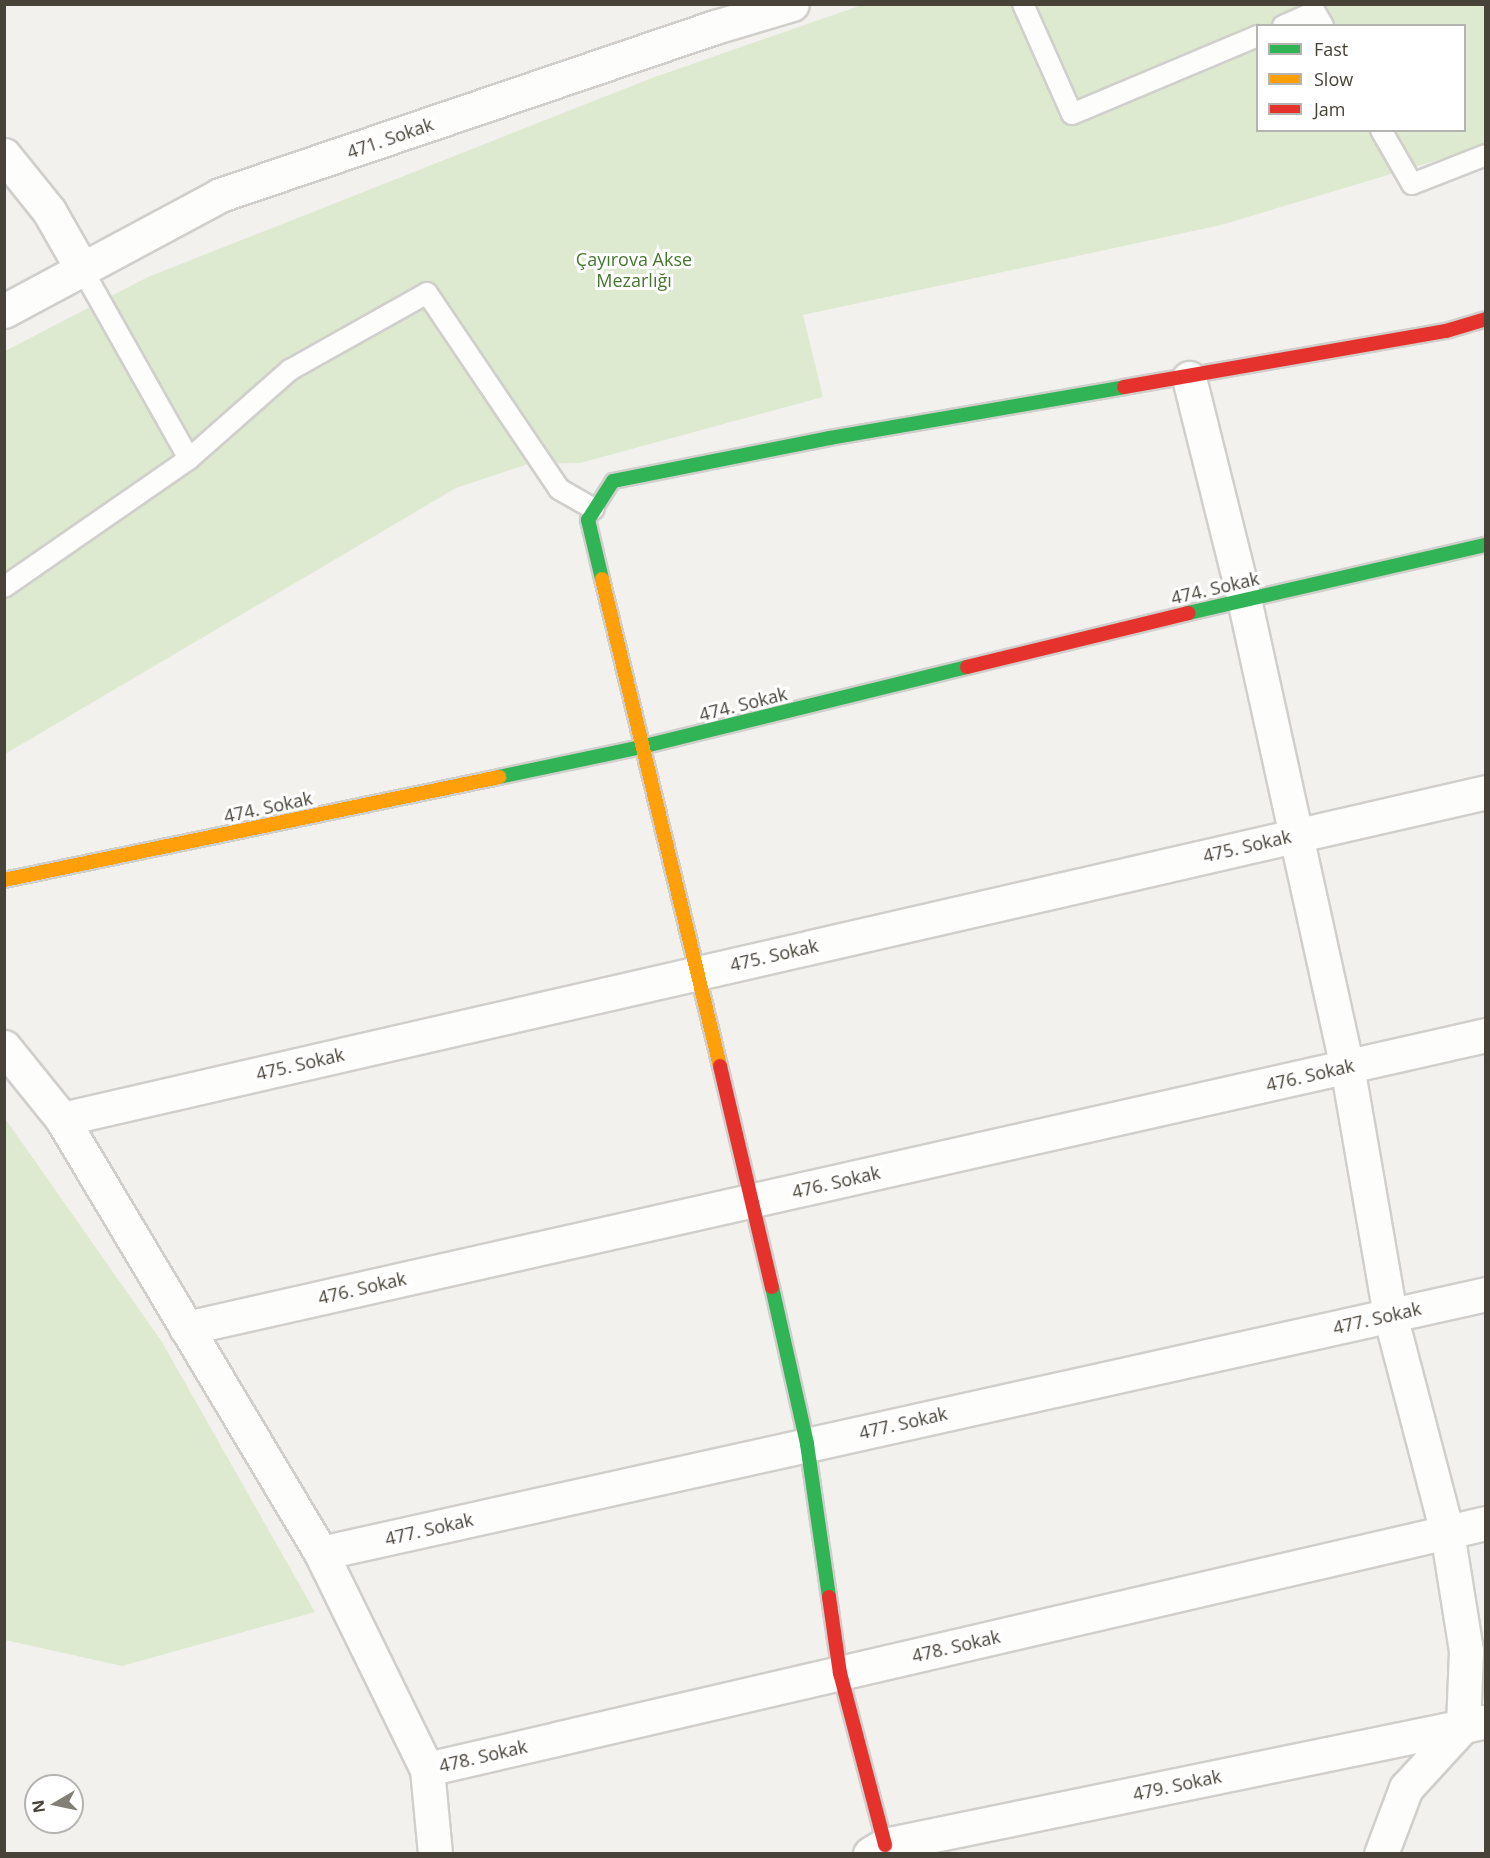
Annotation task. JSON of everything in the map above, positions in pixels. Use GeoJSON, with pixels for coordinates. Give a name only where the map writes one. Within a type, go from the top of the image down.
{"type":"FeatureCollection","features":[{"type":"Feature","properties":{"kind":"street","name":"471. Sokak"},"geometry":{"type":"LineString","coordinates":[[4,311],[81,267],[220,195],[712,16],[792,4]]}},
{"type":"Feature","properties":{"kind":"street"},"geometry":{"type":"LineString","coordinates":[[4,155],[50,211],[81,267]]}},
{"type":"Feature","properties":{"kind":"street"},"geometry":{"type":"LineString","coordinates":[[877,1849],[840,1673],[807,1444],[753,1200],[641,747],[588,519],[613,481],[830,438],[1189,378],[1446,331],[1485,319]]}},
{"type":"Feature","properties":{"kind":"street"},"geometry":{"type":"LineString","coordinates":[[1189,378],[1244,599],[1347,1066],[1390,1315],[1448,1532],[1466,1651],[1474,1724],[1406,1788],[1381,1854]]}},
{"type":"Feature","properties":{"kind":"street","name":"474. Sokak"},"geometry":{"type":"LineString","coordinates":[[4,880],[641,747],[1244,599],[1485,545]]}},
{"type":"Feature","properties":{"kind":"street","name":"475. Sokak"},"geometry":{"type":"LineString","coordinates":[[62,1119],[1485,792]]}},
{"type":"Feature","properties":{"kind":"street","name":"476. Sokak"},"geometry":{"type":"LineString","coordinates":[[186,1328],[1485,1035]]}},
{"type":"Feature","properties":{"kind":"street"},"geometry":{"type":"LineString","coordinates":[[4,1047],[62,1119],[321,1553],[427,1769],[435,1854]]}},
{"type":"Feature","properties":{"kind":"street","name":"477. Sokak"},"geometry":{"type":"LineString","coordinates":[[321,1553],[1485,1294]]}},
{"type":"Feature","properties":{"kind":"street","name":"478. Sokak"},"geometry":{"type":"LineString","coordinates":[[427,1769],[1485,1523]]}},
{"type":"Feature","properties":{"kind":"street","name":"479. Sokak"},"geometry":{"type":"LineString","coordinates":[[877,1849],[1474,1724]]}},
{"type":"Feature","properties":{"kind":"lane"},"geometry":{"type":"LineString","coordinates":[[1023,4],[1072,114],[1256,36]]}},
{"type":"Feature","properties":{"kind":"lane"},"geometry":{"type":"LineString","coordinates":[[1288,24],[1316,12],[1322,24]]}},
{"type":"Feature","properties":{"kind":"lane"},"geometry":{"type":"LineString","coordinates":[[1382,132],[1412,184],[1485,155]]}},
{"type":"Feature","properties":{"kind":"lane"},"geometry":{"type":"LineString","coordinates":[[81,267],[189,459]]}},
{"type":"Feature","properties":{"kind":"lane"},"geometry":{"type":"LineString","coordinates":[[4,588],[189,459],[290,370],[427,293],[560,489],[594,509]]}},
{"type":"Feature","properties":{"kind":"green space","name":"Çayırova Akse Mezarlığı"},"geometry":{"type":"Polygon","coordinates":[[[862,5],[1485,5],[1485,146],[1221,225],[803,315],[823,397],[580,463],[528,464],[456,488],[5,754],[5,351],[148,277],[652,78],[862,5]]]}},
{"type":"Feature","properties":{"kind":"green space"},"geometry":{"type":"Polygon","coordinates":[[[4,1117],[162,1342],[315,1612],[122,1666],[5,1640],[4,1117]]]}},
{"type":"Feature","properties":{"kind":"traffic: fast"},"geometry":{"type":"LineString","coordinates":[[602,579],[588,520],[613,481],[830,438],[1124,387]]}},
{"type":"Feature","properties":{"kind":"traffic: fast"},"geometry":{"type":"LineString","coordinates":[[1188,613],[1486,545]]}},
{"type":"Feature","properties":{"kind":"traffic: fast"},"geometry":{"type":"LineString","coordinates":[[499,777],[641,747],[967,667]]}},
{"type":"Feature","properties":{"kind":"traffic: fast"},"geometry":{"type":"LineString","coordinates":[[772,1287],[807,1444],[829,1597]]}},
{"type":"Feature","properties":{"kind":"traffic: slow"},"geometry":{"type":"LineString","coordinates":[[602,579],[720,1066]]}},
{"type":"Feature","properties":{"kind":"traffic: slow"},"geometry":{"type":"LineString","coordinates":[[4,880],[499,777]]}},
{"type":"Feature","properties":{"kind":"traffic: jam"},"geometry":{"type":"LineString","coordinates":[[1124,387],[1446,331],[1486,319]]}},
{"type":"Feature","properties":{"kind":"traffic: jam"},"geometry":{"type":"LineString","coordinates":[[967,667],[1188,613]]}},
{"type":"Feature","properties":{"kind":"traffic: jam"},"geometry":{"type":"LineString","coordinates":[[720,1066],[772,1287]]}},
{"type":"Feature","properties":{"kind":"traffic: jam"},"geometry":{"type":"LineString","coordinates":[[829,1597],[840,1673],[885,1845]]}}]}
